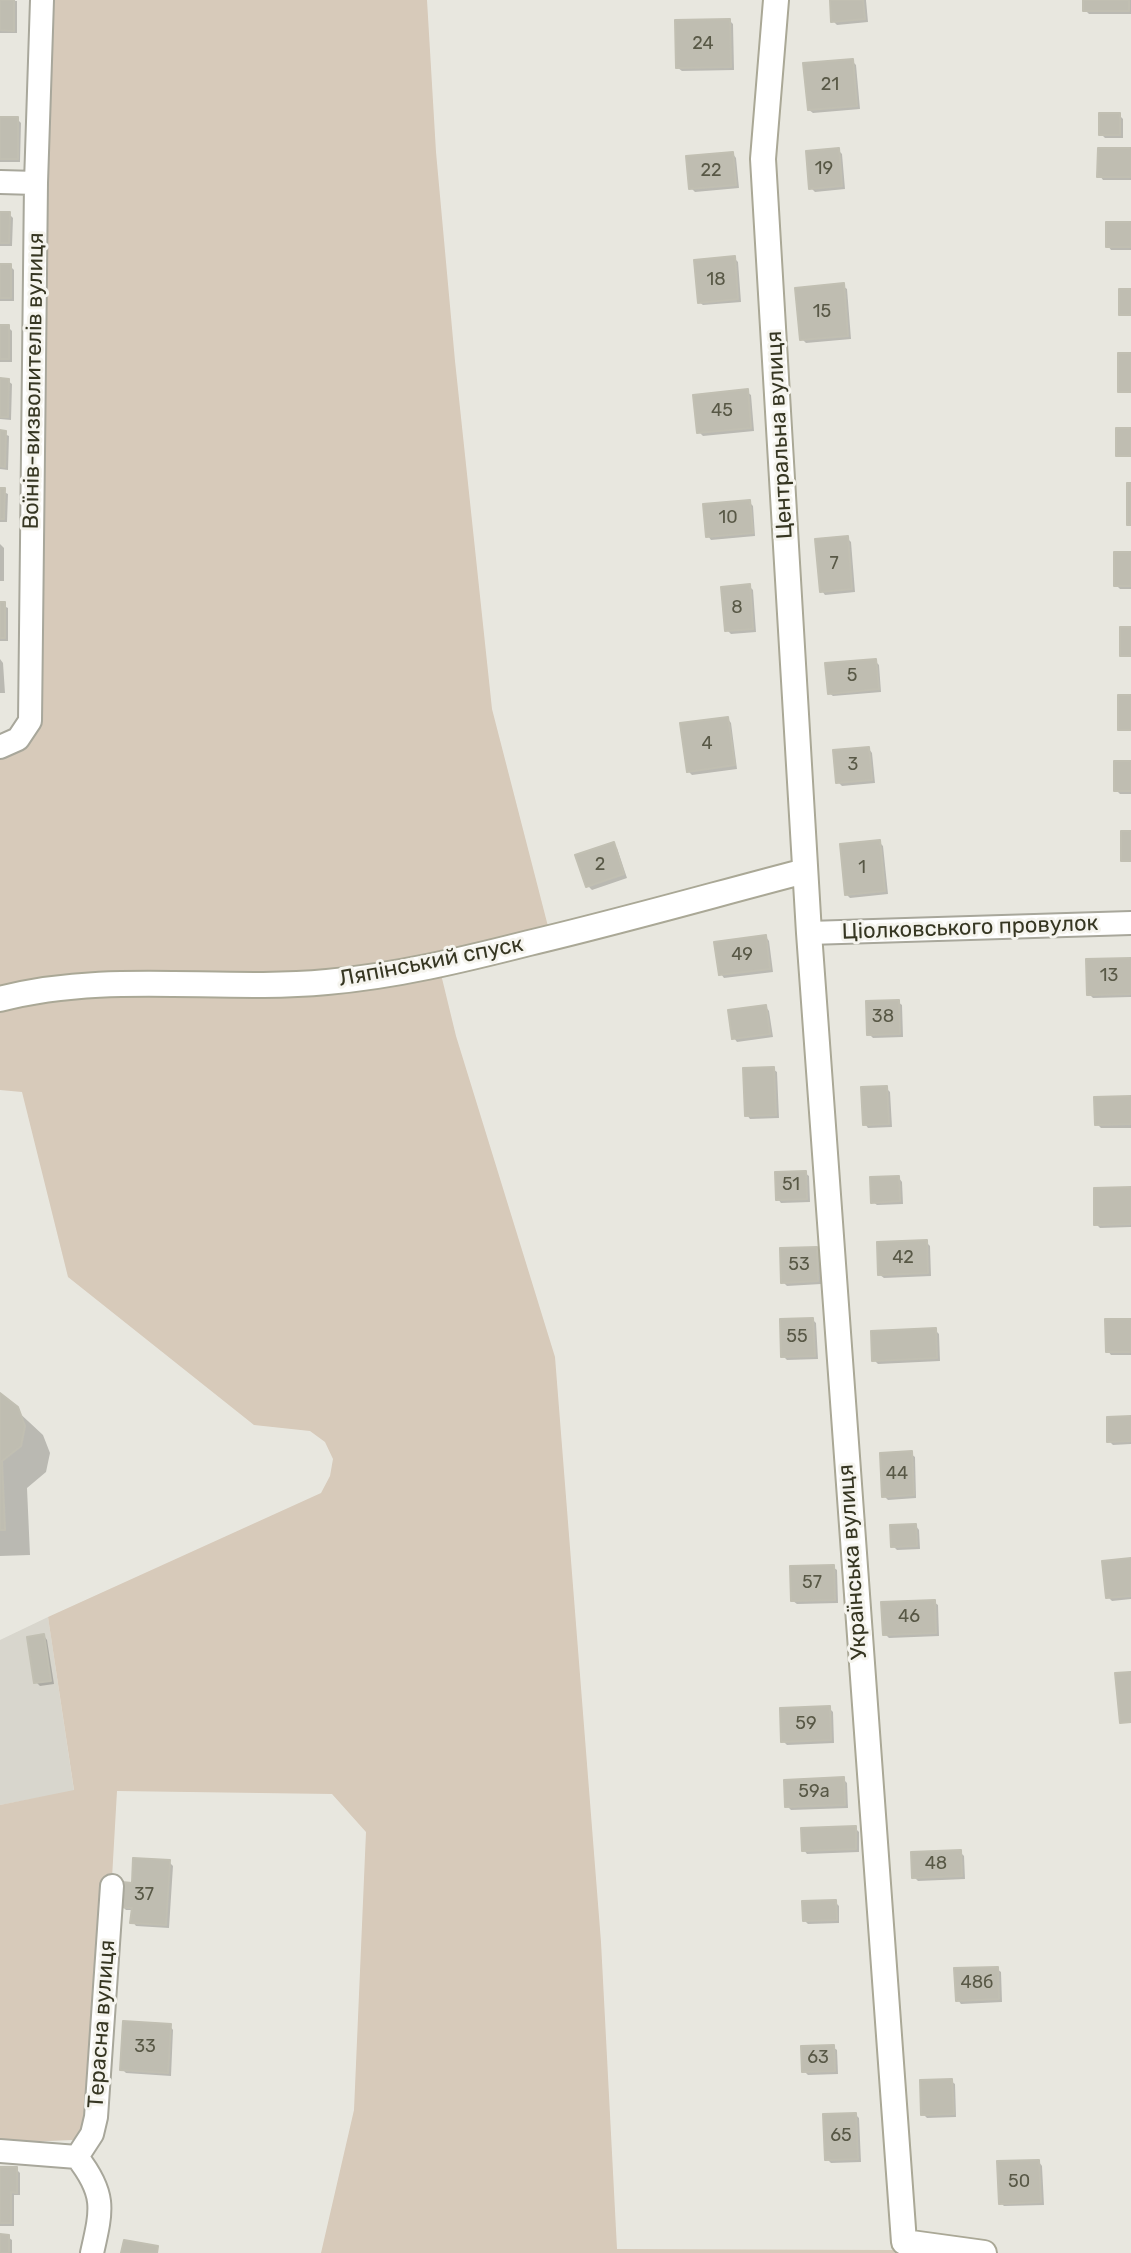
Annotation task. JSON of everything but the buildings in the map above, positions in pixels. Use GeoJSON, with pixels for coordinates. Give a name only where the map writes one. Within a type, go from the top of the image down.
{"type":"FeatureCollection","features":[{"type":"Feature","properties":{"kind":"street","name":"Воїнів-визволителів вулиця"},"geometry":{"type":"LineString","coordinates":[[0,747],[18,739],[30,721],[36,183],[42,0]]}},
{"type":"Feature","properties":{"kind":"street","name":"Центральна вулиця"},"geometry":{"type":"LineString","coordinates":[[776,0],[763,159],[805,871]]}},
{"type":"Feature","properties":{"kind":"street"},"geometry":{"type":"LineString","coordinates":[[0,182],[36,183]]}},
{"type":"Feature","properties":{"kind":"street","name":"Українська вулиця"},"geometry":{"type":"LineString","coordinates":[[805,871],[904,2247]]}},
{"type":"Feature","properties":{"kind":"street","name":"Ляпінський спуск"},"geometry":{"type":"LineString","coordinates":[[0,999],[77,986],[126,983],[279,985],[382,976],[439,966],[805,871]]}},
{"type":"Feature","properties":{"kind":"street","name":"Ціолковського провулок"},"geometry":{"type":"LineString","coordinates":[[809,933],[1131,923]]}},
{"type":"Feature","properties":{"kind":"street","name":"Терасна вулиця"},"geometry":{"type":"LineString","coordinates":[[77,2157],[92,2134],[96,2117],[112,1886]]}},
{"type":"Feature","properties":{"kind":"street"},"geometry":{"type":"LineString","coordinates":[[0,2151],[77,2157],[98,2190],[100,2208],[92,2253]]}},
{"type":"Feature","properties":{"kind":"street"},"geometry":{"type":"LineString","coordinates":[[904,2247],[984,2253]]}},
{"type":"Feature","properties":{"kind":"shaded area"},"geometry":{"type":"Polygon","coordinates":[[[42,0],[427,0],[436,152],[455,361],[492,709],[551,938],[439,966],[456,1036],[555,1357],[601,1942],[617,2249],[894,2250],[895,2253],[321,2253],[354,2110],[366,1832],[332,1794],[117,1791],[97,2139],[0,2143],[0,1805],[74,1790],[48,1617],[321,1493],[330,1476],[333,1459],[325,1442],[310,1431],[254,1425],[68,1277],[22,1092],[0,1090],[0,747],[30,721],[42,0]]]}},
{"type":"Feature","properties":{"kind":"shaded area"},"geometry":{"type":"Polygon","coordinates":[[[48,1617],[74,1791],[0,1805],[0,1640],[48,1617]]]}}]}
